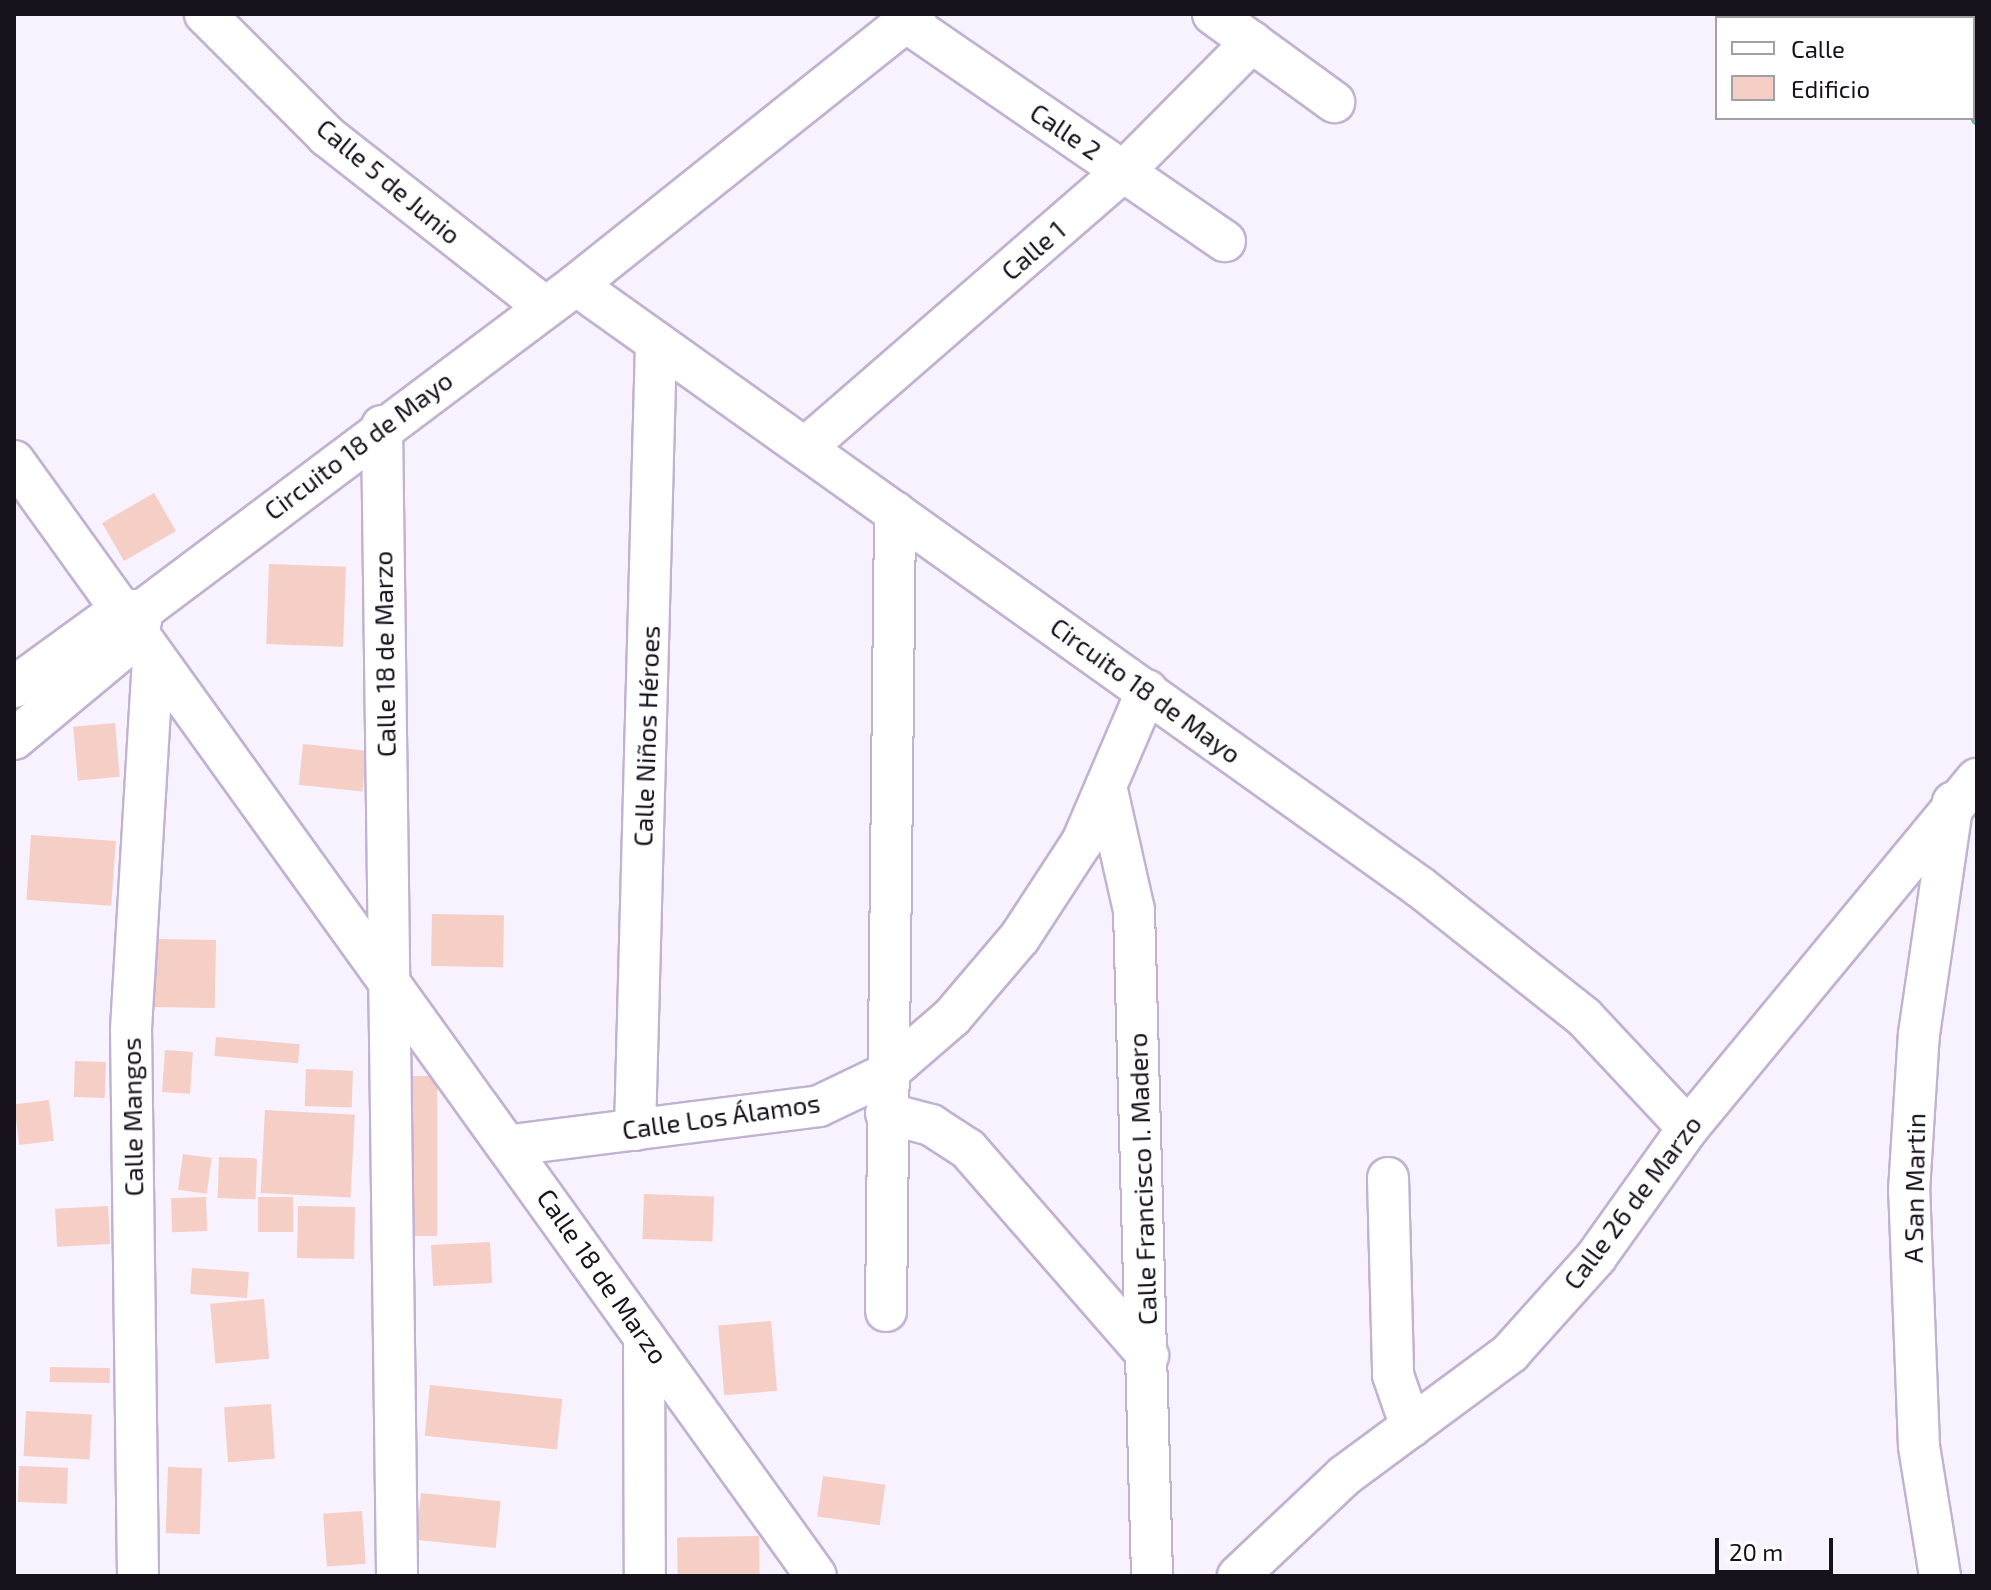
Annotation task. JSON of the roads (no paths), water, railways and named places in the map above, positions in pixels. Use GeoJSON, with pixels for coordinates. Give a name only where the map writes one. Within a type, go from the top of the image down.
{"type":"FeatureCollection","features":[{"type":"Feature","properties":{"kind":"street","name":"Calle 5 de Junio"},"geometry":{"type":"LineString","coordinates":[[205,14],[327,136],[561,296]]}},
{"type":"Feature","properties":{"kind":"street"},"geometry":{"type":"LineString","coordinates":[[1213,14],[1334,102]]}},
{"type":"Feature","properties":{"kind":"street","name":"Circuito 18 de Mayo"},"geometry":{"type":"LineString","coordinates":[[14,739],[138,629],[382,426],[561,296],[911,18]]}},
{"type":"Feature","properties":{"kind":"street","name":"Calle 2"},"geometry":{"type":"LineString","coordinates":[[911,18],[1225,241]]}},
{"type":"Feature","properties":{"kind":"street","name":"Calle 1"},"geometry":{"type":"LineString","coordinates":[[805,448],[1124,171],[1252,42]]}},
{"type":"Feature","properties":{"kind":"street","name":"Circuito 18 de Mayo"},"geometry":{"type":"LineString","coordinates":[[561,296],[656,342],[1420,887],[1584,1017],[1688,1128]]}},
{"type":"Feature","properties":{"kind":"street","name":"Calle Niños Héroes"},"geometry":{"type":"LineString","coordinates":[[635,1130],[656,342]]}},
{"type":"Feature","properties":{"kind":"street","name":"Calle 18 de Marzo"},"geometry":{"type":"LineString","coordinates":[[382,426],[397,1576]]}},
{"type":"Feature","properties":{"kind":"street","name":"Calle 18 de Marzo"},"geometry":{"type":"LineString","coordinates":[[14,461],[387,978],[512,1145],[644,1337],[816,1576]]}},
{"type":"Feature","properties":{"kind":"street"},"geometry":{"type":"LineString","coordinates":[[886,1311],[886,1094],[895,512]]}},
{"type":"Feature","properties":{"kind":"street","name":"Circuito 18 de Mayo"},"geometry":{"type":"LineString","coordinates":[[14,687],[138,629]]}},
{"type":"Feature","properties":{"kind":"street","name":"Calle Mangos"},"geometry":{"type":"LineString","coordinates":[[138,629],[131,1029],[138,1576]]}},
{"type":"Feature","properties":{"kind":"street","name":"Calle Los Álamos"},"geometry":{"type":"LineString","coordinates":[[512,1145],[819,1106],[886,1094],[1020,937],[1082,842],[1147,690]]}},
{"type":"Feature","properties":{"kind":"street","name":"Calle Francisco I. Madero"},"geometry":{"type":"LineString","coordinates":[[1106,786],[1134,910],[1152,1576]]}},
{"type":"Feature","properties":{"kind":"street","name":"Calle 26 de Marzo"},"geometry":{"type":"LineString","coordinates":[[1238,1576],[1344,1476],[1510,1353],[1596,1257],[1688,1128],[1965,790]]}},
{"type":"Feature","properties":{"kind":"street","name":"A San Martin"},"geometry":{"type":"LineString","coordinates":[[1940,1576],[1919,1446],[1909,1191],[1919,1034],[1965,790]]}},
{"type":"Feature","properties":{"kind":"street"},"geometry":{"type":"LineString","coordinates":[[886,1094],[968,1149],[1148,1355]]}},
{"type":"Feature","properties":{"kind":"street"},"geometry":{"type":"LineString","coordinates":[[1388,1178],[1393,1375],[1411,1427]]}},
{"type":"Feature","properties":{"kind":"street"},"geometry":{"type":"LineString","coordinates":[[644,1337],[645,1576]]}},
{"type":"Feature","properties":{"kind":"waterway"},"geometry":{"type":"LineString","coordinates":[[1975,113],[1977,119]]}}]}
